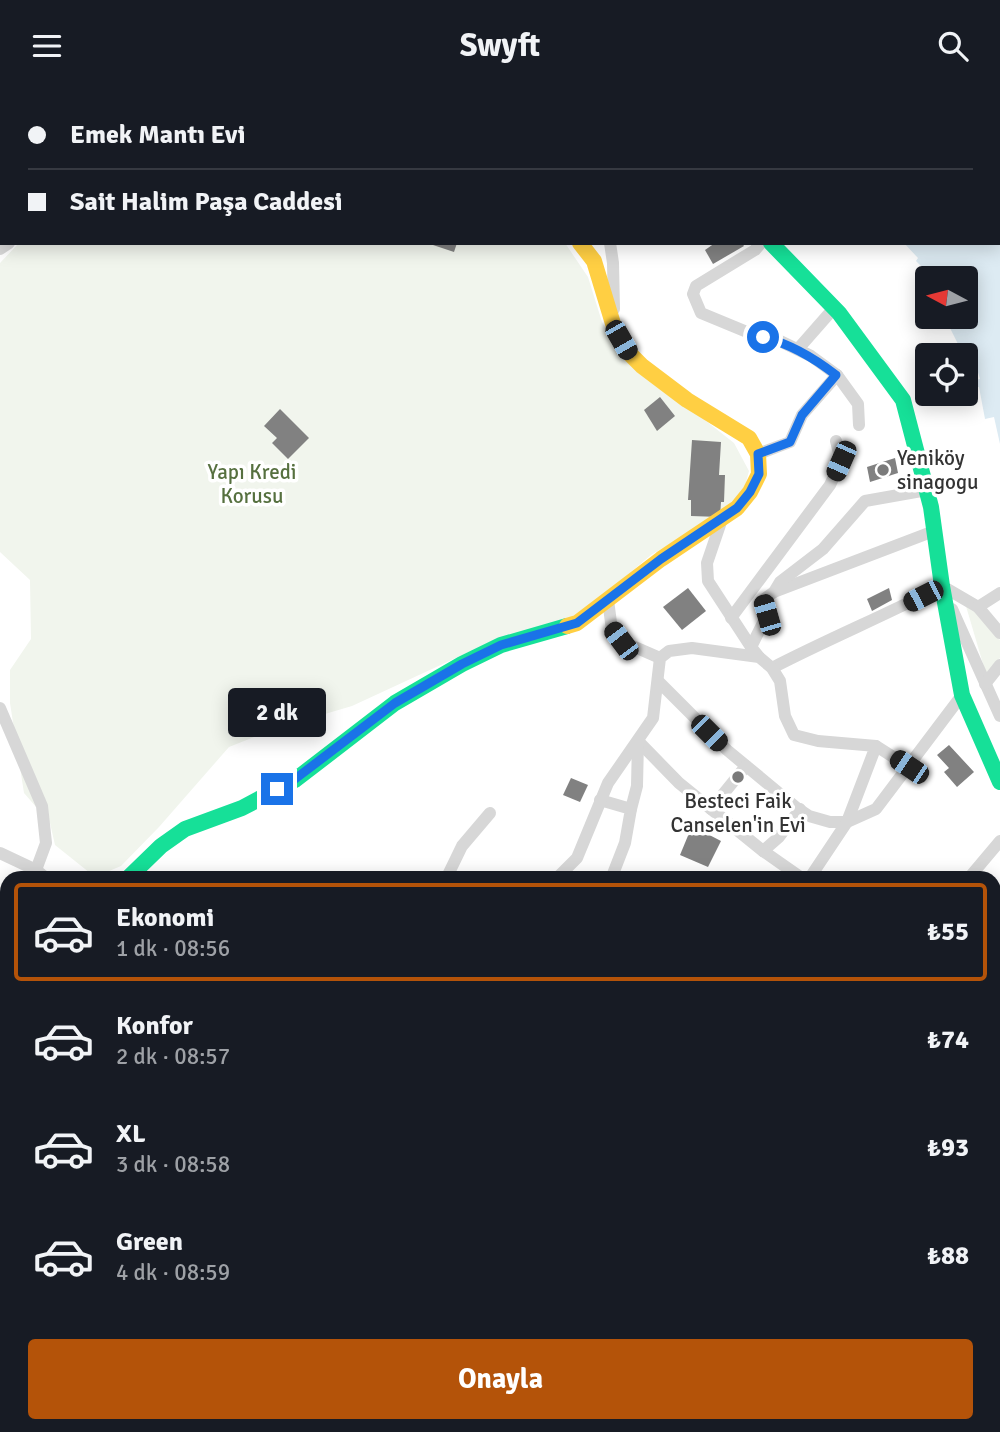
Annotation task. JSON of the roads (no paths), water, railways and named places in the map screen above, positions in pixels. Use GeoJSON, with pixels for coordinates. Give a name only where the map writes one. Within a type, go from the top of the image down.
{"type":"FeatureCollection","features":[{"type":"Feature","properties":{"kind":"street"},"geometry":{"type":"LineString","coordinates":[[135,871],[161,846],[185,829],[242,808],[295,779],[395,703],[462,664],[501,645],[577,623],[661,559],[737,508],[750,492],[759,474],[758,454],[749,438],[687,400],[629,353],[614,327],[594,261],[582,245]]}},
{"type":"Feature","properties":{"kind":"street"},"geometry":{"type":"LineString","coordinates":[[610,245],[614,327]]}},
{"type":"Feature","properties":{"kind":"street"},"geometry":{"type":"LineString","coordinates":[[759,245],[696,286],[693,294],[701,313],[811,356],[836,375],[858,404],[859,425]]}},
{"type":"Feature","properties":{"kind":"street"},"geometry":{"type":"LineString","coordinates":[[773,245],[834,308],[903,400],[927,490],[962,695],[1000,782]]}},
{"type":"Feature","properties":{"kind":"street"},"geometry":{"type":"LineString","coordinates":[[797,349],[834,308]]}},
{"type":"Feature","properties":{"kind":"street"},"geometry":{"type":"LineString","coordinates":[[758,454],[790,442],[802,415],[836,375]]}},
{"type":"Feature","properties":{"kind":"street"},"geometry":{"type":"LineString","coordinates":[[731,618],[830,485],[841,461],[836,441]]}},
{"type":"Feature","properties":{"kind":"street"},"geometry":{"type":"LineString","coordinates":[[755,652],[767,615],[768,596],[780,582],[823,549],[866,501],[927,490]]}},
{"type":"Feature","properties":{"kind":"street"},"geometry":{"type":"LineString","coordinates":[[722,519],[707,563],[708,581],[755,652],[772,668],[780,681],[785,716],[794,735],[818,741],[876,746],[909,767]]}},
{"type":"Feature","properties":{"kind":"street"},"geometry":{"type":"LineString","coordinates":[[746,599],[768,596],[934,531]]}},
{"type":"Feature","properties":{"kind":"street"},"geometry":{"type":"LineString","coordinates":[[942,586],[978,607],[1000,633]]}},
{"type":"Feature","properties":{"kind":"street"},"geometry":{"type":"LineString","coordinates":[[772,668],[829,638],[904,606],[942,586]]}},
{"type":"Feature","properties":{"kind":"street"},"geometry":{"type":"LineString","coordinates":[[942,586],[1000,716]]}},
{"type":"Feature","properties":{"kind":"street"},"geometry":{"type":"LineString","coordinates":[[978,607],[1000,593]]}},
{"type":"Feature","properties":{"kind":"street"},"geometry":{"type":"LineString","coordinates":[[608,600],[612,629],[621,641],[660,658]]}},
{"type":"Feature","properties":{"kind":"street"},"geometry":{"type":"LineString","coordinates":[[565,871],[577,858],[608,783],[653,718],[660,658],[669,651],[692,648],[755,652]]}},
{"type":"Feature","properties":{"kind":"street"},"geometry":{"type":"LineString","coordinates":[[985,684],[1000,665]]}},
{"type":"Feature","properties":{"kind":"street"},"geometry":{"type":"LineString","coordinates":[[658,681],[746,766],[809,816],[830,822],[847,822],[876,809],[962,695]]}},
{"type":"Feature","properties":{"kind":"street"},"geometry":{"type":"LineString","coordinates":[[0,708],[42,806],[46,843],[36,870],[0,853]]}},
{"type":"Feature","properties":{"kind":"street"},"geometry":{"type":"LineString","coordinates":[[638,741],[679,783],[763,851],[794,871]]}},
{"type":"Feature","properties":{"kind":"street"},"geometry":{"type":"LineString","coordinates":[[614,871],[625,843],[638,786],[638,741]]}},
{"type":"Feature","properties":{"kind":"street"},"geometry":{"type":"LineString","coordinates":[[812,871],[847,822],[876,746]]}},
{"type":"Feature","properties":{"kind":"street"},"geometry":{"type":"LineString","coordinates":[[711,809],[746,766]]}},
{"type":"Feature","properties":{"kind":"street"},"geometry":{"type":"LineString","coordinates":[[600,800],[631,809]]}},
{"type":"Feature","properties":{"kind":"street"},"geometry":{"type":"LineString","coordinates":[[763,851],[779,837],[800,809]]}},
{"type":"Feature","properties":{"kind":"street"},"geometry":{"type":"LineString","coordinates":[[450,871],[462,846],[490,814]]}},
{"type":"Feature","properties":{"kind":"street"},"geometry":{"type":"LineString","coordinates":[[975,871],[1000,841]]}},
{"type":"Feature","properties":{"kind":"place","name":"Yeniköy sinagogu"},"geometry":{"type":"Point","coordinates":[883,470]}},
{"type":"Feature","properties":{"kind":"place","name":"Besteci Faik Canselen'in Evi"},"geometry":{"type":"Point","coordinates":[738,777]}},
{"type":"Feature","properties":{"kind":"park label","name":"Yapı Kredi Korusu"},"geometry":{"type":"Point","coordinates":[252,484]}}]}
